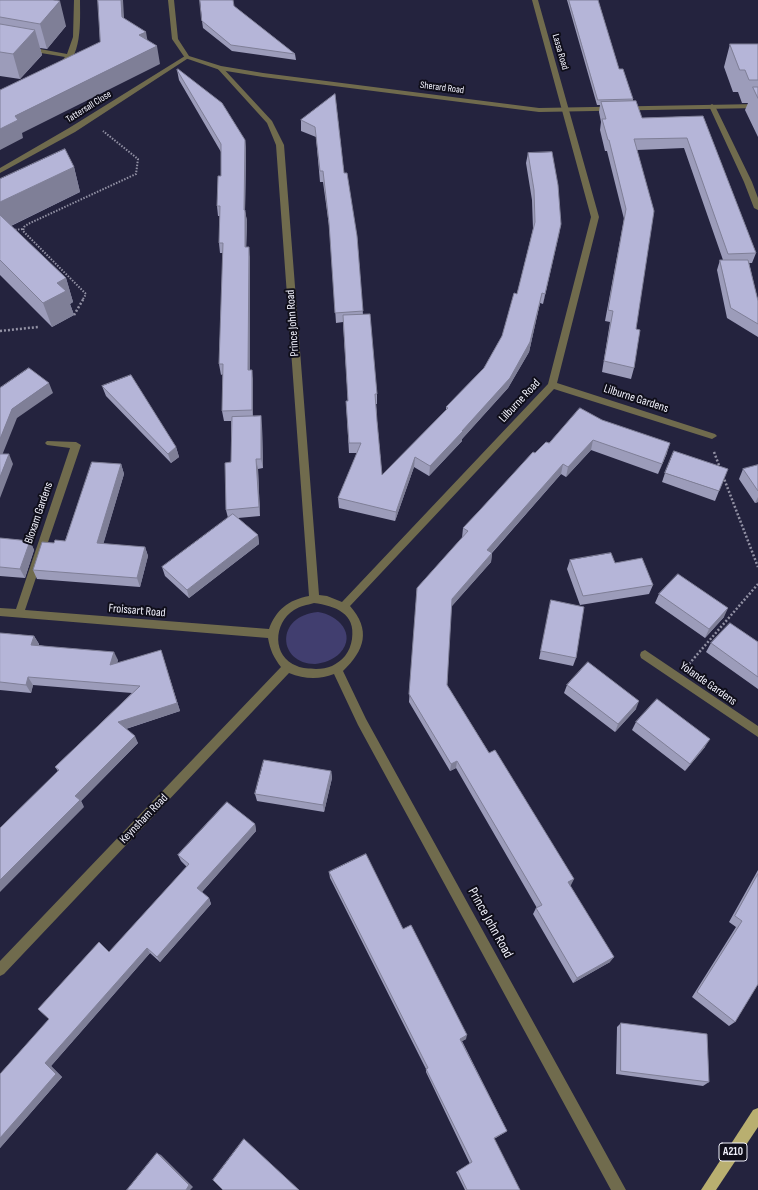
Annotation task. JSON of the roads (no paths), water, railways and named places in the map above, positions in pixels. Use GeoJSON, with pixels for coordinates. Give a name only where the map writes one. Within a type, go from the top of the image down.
{"type":"FeatureCollection","features":[{"type":"Feature","properties":{"kind":"main road","name":"A210"},"geometry":{"type":"LineString","coordinates":[[708,1190],[758,1115]]}},
{"type":"Feature","properties":{"kind":"street"},"geometry":{"type":"LineString","coordinates":[[54,72],[65,62],[76,42],[77,0]]}},
{"type":"Feature","properties":{"kind":"street"},"geometry":{"type":"LineString","coordinates":[[171,0],[175,39],[187,57]]}},
{"type":"Feature","properties":{"kind":"street","name":"Lassa Road"},"geometry":{"type":"LineString","coordinates":[[534,0],[565,110]]}},
{"type":"Feature","properties":{"kind":"street"},"geometry":{"type":"LineString","coordinates":[[20,48],[68,56]]}},
{"type":"Feature","properties":{"kind":"street","name":"Sherard Road"},"geometry":{"type":"LineString","coordinates":[[187,57],[220,68],[263,75],[531,109],[565,110],[758,106]]}},
{"type":"Feature","properties":{"kind":"street","name":"Tattersall Close"},"geometry":{"type":"LineString","coordinates":[[0,171],[89,119],[187,57]]}},
{"type":"Feature","properties":{"kind":"street","name":"Prince John Road"},"geometry":{"type":"LineString","coordinates":[[220,68],[270,122],[280,145],[314,599]]}},
{"type":"Feature","properties":{"kind":"street"},"geometry":{"type":"LineString","coordinates":[[712,106],[758,208]]}},
{"type":"Feature","properties":{"kind":"street","name":"Lilburne Road"},"geometry":{"type":"LineString","coordinates":[[343,607],[552,385],[595,217],[565,110]]}},
{"type":"Feature","properties":{"kind":"street","name":"Lilburne Gardens"},"geometry":{"type":"LineString","coordinates":[[552,385],[712,441]]}},
{"type":"Feature","properties":{"kind":"street","name":"Bloxam Gardens"},"geometry":{"type":"LineString","coordinates":[[19,614],[76,445],[50,443]]}},
{"type":"Feature","properties":{"kind":"street"},"geometry":{"type":"LineString","coordinates":[[314,599],[329,601],[343,607],[354,618],[359,631],[358,646],[350,659],[337,669],[324,674],[299,672],[288,667],[278,657],[273,646],[272,634],[277,621],[286,610],[299,602],[314,599]]}},
{"type":"Feature","properties":{"kind":"street","name":"Froissart Road"},"geometry":{"type":"LineString","coordinates":[[0,612],[272,634]]}},
{"type":"Feature","properties":{"kind":"street","name":"Yolande Gardens"},"geometry":{"type":"LineString","coordinates":[[645,655],[758,732]]}},
{"type":"Feature","properties":{"kind":"street","name":"Keynsham Road"},"geometry":{"type":"LineString","coordinates":[[0,970],[288,667]]}},
{"type":"Feature","properties":{"kind":"street","name":"Prince John Road"},"geometry":{"type":"LineString","coordinates":[[337,669],[362,722],[619,1190]]}}]}
